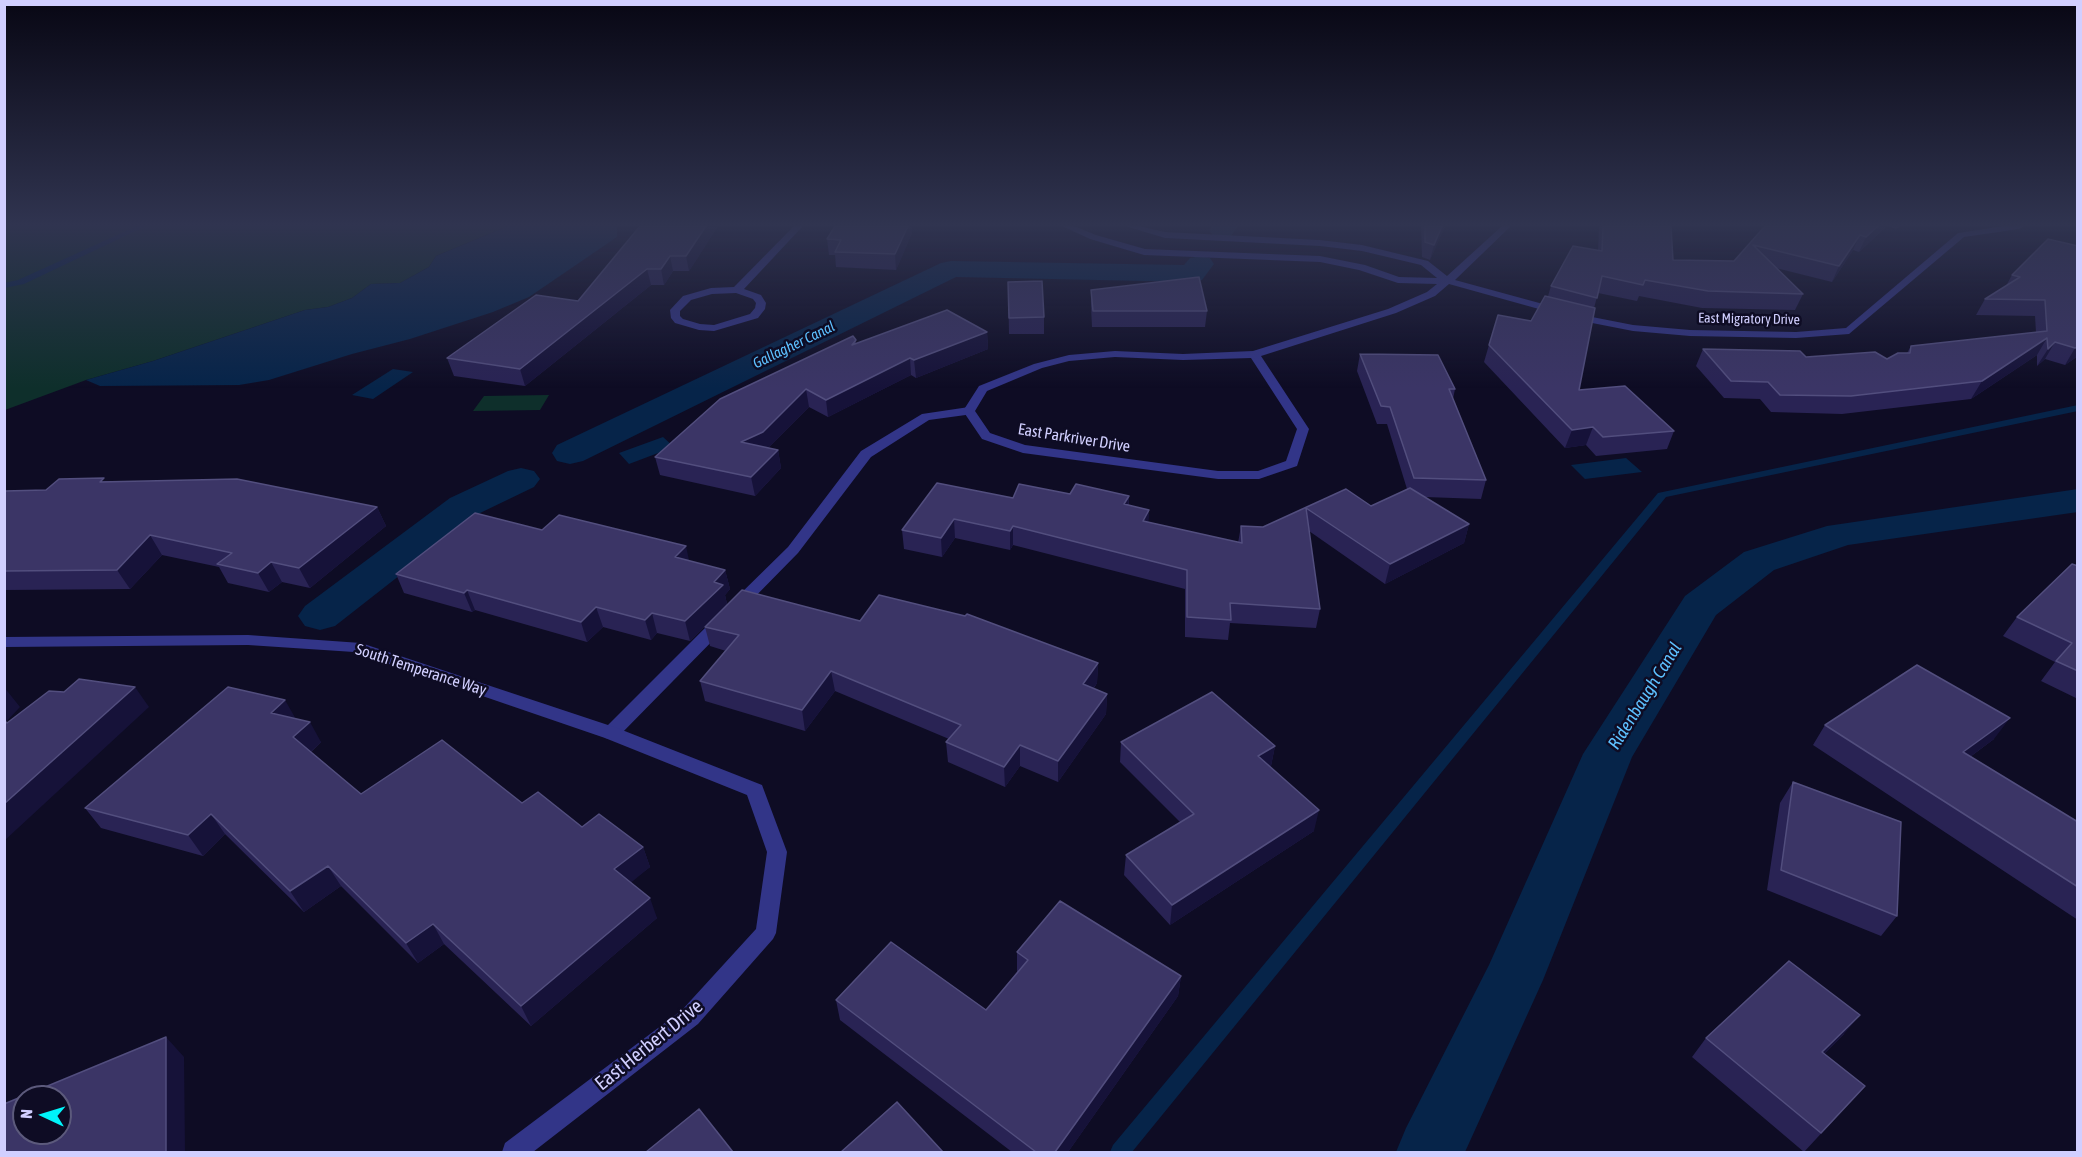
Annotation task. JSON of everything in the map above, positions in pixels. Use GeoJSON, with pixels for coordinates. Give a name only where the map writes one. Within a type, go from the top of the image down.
{"type":"FeatureCollection","features":[{"type":"Feature","properties":{"kind":"street"},"geometry":{"type":"LineString","coordinates":[[737,290],[757,297],[761,303],[760,309],[754,316],[714,328],[699,327],[679,321],[675,315],[679,304],[687,298],[711,291],[737,290],[747,280]]}},
{"type":"Feature","properties":{"kind":"street"},"geometry":{"type":"LineString","coordinates":[[1398,280],[1448,281]]}},
{"type":"Feature","properties":{"kind":"street","name":"East Migratory Drive"},"geometry":{"type":"LineString","coordinates":[[1448,281],[1586,319],[1633,328],[1690,333],[1796,335],[1849,331],[1909,280]]}},
{"type":"Feature","properties":{"kind":"street"},"geometry":{"type":"LineString","coordinates":[[611,733],[794,550],[866,454],[926,417],[969,411],[983,389],[1038,366],[1069,358],[1115,354],[1184,357],[1254,354],[1392,311],[1431,294],[1448,281]]}},
{"type":"Feature","properties":{"kind":"street","name":"East Parkriver Drive"},"geometry":{"type":"LineString","coordinates":[[969,411],[986,436],[1023,449],[1218,475],[1259,475],[1292,463],[1303,429],[1254,354]]}},
{"type":"Feature","properties":{"kind":"street","name":"South Temperance Way"},"geometry":{"type":"LineString","coordinates":[[4,642],[248,640],[355,646],[611,733],[754,790],[777,852]]}},
{"type":"Feature","properties":{"kind":"street","name":"East Herbert Drive"},"geometry":{"type":"LineString","coordinates":[[514,1152],[690,1017],[766,933],[777,852]]}},
{"type":"Feature","properties":{"kind":"green space"},"geometry":{"type":"Polygon","coordinates":[[[5,280],[405,280],[400,283],[371,284],[352,298],[328,307],[305,310],[153,361],[86,380],[5,410],[5,280]]]}},
{"type":"Feature","properties":{"kind":"green space"},"geometry":{"type":"Polygon","coordinates":[[[549,395],[540,410],[473,411],[484,396],[549,395]]]}},
{"type":"Feature","properties":{"kind":"water"},"geometry":{"type":"Polygon","coordinates":[[[405,280],[554,280],[529,297],[493,312],[269,380],[239,385],[100,386],[86,380],[153,361],[305,310],[328,307],[352,298],[371,284],[400,283],[405,280]]]}},
{"type":"Feature","properties":{"kind":"water"},"geometry":{"type":"Polygon","coordinates":[[[393,369],[413,372],[373,399],[352,395],[393,369]]]}},
{"type":"Feature","properties":{"kind":"water"},"geometry":{"type":"Polygon","coordinates":[[[663,437],[674,447],[629,464],[619,453],[663,437]]]}},
{"type":"Feature","properties":{"kind":"water"},"geometry":{"type":"Polygon","coordinates":[[[1626,458],[1642,472],[1585,479],[1571,465],[1626,458]]]}},
{"type":"Feature","properties":{"kind":"building"},"geometry":{"type":"Polygon","coordinates":[[[595,280],[633,280],[520,369],[447,358],[536,295],[578,301],[595,280]]]}},
{"type":"Feature","properties":{"kind":"building"},"geometry":{"type":"Polygon","coordinates":[[[1174,280],[1200,280],[1207,311],[1093,311],[1091,290],[1174,280]]]}},
{"type":"Feature","properties":{"kind":"building"},"geometry":{"type":"Polygon","coordinates":[[[1554,280],[1601,280],[1597,298],[1551,286],[1554,280]]]}},
{"type":"Feature","properties":{"kind":"building"},"geometry":{"type":"Polygon","coordinates":[[[1620,280],[1789,280],[1803,294],[1708,291],[1645,280],[1643,285],[1620,280]]]}},
{"type":"Feature","properties":{"kind":"building"},"geometry":{"type":"Polygon","coordinates":[[[2015,280],[2078,280],[2078,347],[2055,342],[2048,349],[2047,338],[1982,381],[1851,396],[1780,395],[1768,382],[1731,381],[1703,349],[1800,351],[1806,357],[1875,352],[1887,359],[1898,353],[1910,353],[1911,346],[2047,331],[2045,300],[1985,299],[2015,280]]]}},
{"type":"Feature","properties":{"kind":"building"},"geometry":{"type":"Polygon","coordinates":[[[1042,281],[1044,317],[1009,318],[1008,282],[1042,281]]]}},
{"type":"Feature","properties":{"kind":"building"},"geometry":{"type":"Polygon","coordinates":[[[1545,296],[1595,308],[1579,390],[1625,386],[1674,431],[1603,437],[1593,427],[1572,430],[1489,345],[1498,315],[1531,321],[1545,296]]]}},
{"type":"Feature","properties":{"kind":"building"},"geometry":{"type":"Polygon","coordinates":[[[947,310],[987,332],[914,360],[910,358],[826,400],[806,389],[763,432],[741,442],[778,450],[751,477],[655,457],[720,399],[853,336],[856,340],[852,345],[947,310]]]}},
{"type":"Feature","properties":{"kind":"building"},"geometry":{"type":"Polygon","coordinates":[[[1360,354],[1438,355],[1455,389],[1449,389],[1486,480],[1414,478],[1390,407],[1381,406],[1360,354]]]}},
{"type":"Feature","properties":{"kind":"building"},"geometry":{"type":"Polygon","coordinates":[[[104,478],[100,482],[237,479],[377,507],[299,568],[271,562],[258,573],[217,564],[232,553],[150,535],[117,570],[4,571],[4,491],[46,490],[59,479],[104,478]]]}},
{"type":"Feature","properties":{"kind":"building"},"geometry":{"type":"Polygon","coordinates":[[[937,483],[1013,498],[1019,484],[1070,494],[1076,484],[1129,496],[1124,504],[1149,510],[1143,521],[1242,543],[1241,526],[1263,527],[1346,489],[1371,506],[1410,488],[1469,524],[1390,564],[1306,508],[1320,609],[1230,603],[1231,620],[1187,617],[1187,570],[1013,526],[1010,531],[954,519],[941,538],[902,530],[937,483]]]}},
{"type":"Feature","properties":{"kind":"building"},"geometry":{"type":"Polygon","coordinates":[[[475,513],[542,530],[559,515],[686,546],[675,557],[725,570],[714,582],[723,585],[685,621],[652,613],[645,620],[596,607],[581,622],[467,590],[464,593],[396,574],[475,513]]]}},
{"type":"Feature","properties":{"kind":"building"},"geometry":{"type":"Polygon","coordinates":[[[2072,564],[2078,566],[2078,671],[2056,661],[2072,643],[2017,617],[2072,564]]]}},
{"type":"Feature","properties":{"kind":"building"},"geometry":{"type":"Polygon","coordinates":[[[742,590],[860,621],[879,595],[965,616],[967,614],[1098,663],[1083,684],[1107,694],[1058,761],[1020,745],[1004,767],[946,742],[961,725],[831,671],[802,710],[700,681],[739,635],[705,627],[742,590]]]}},
{"type":"Feature","properties":{"kind":"building"},"geometry":{"type":"Polygon","coordinates":[[[1917,665],[2010,718],[1963,752],[2078,822],[2078,887],[1825,725],[1917,665]]]}},
{"type":"Feature","properties":{"kind":"building"},"geometry":{"type":"Polygon","coordinates":[[[79,679],[135,687],[4,804],[4,720],[7,723],[49,691],[64,692],[79,679]]]}},
{"type":"Feature","properties":{"kind":"building"},"geometry":{"type":"Polygon","coordinates":[[[228,687],[285,700],[271,713],[310,722],[293,737],[361,794],[442,740],[522,803],[538,792],[582,827],[599,814],[643,847],[614,869],[650,898],[521,1006],[433,924],[406,943],[328,866],[290,891],[211,814],[188,835],[85,808],[228,687]]]}},
{"type":"Feature","properties":{"kind":"building"},"geometry":{"type":"Polygon","coordinates":[[[1212,692],[1275,746],[1258,756],[1319,810],[1172,905],[1126,855],[1194,814],[1121,742],[1212,692]]]}},
{"type":"Feature","properties":{"kind":"building"},"geometry":{"type":"Polygon","coordinates":[[[1793,782],[1901,822],[1897,916],[1781,870],[1793,782]]]}},
{"type":"Feature","properties":{"kind":"building"},"geometry":{"type":"Polygon","coordinates":[[[1060,901],[1181,976],[1055,1152],[1036,1152],[836,1000],[891,942],[986,1010],[1028,960],[1017,952],[1060,901]]]}},
{"type":"Feature","properties":{"kind":"building"},"geometry":{"type":"Polygon","coordinates":[[[1789,961],[1860,1015],[1822,1052],[1865,1086],[1821,1133],[1706,1038],[1789,961]]]}},
{"type":"Feature","properties":{"kind":"building"},"geometry":{"type":"Polygon","coordinates":[[[166,1037],[166,1152],[4,1152],[4,1104],[12,1101],[12,1145],[72,1145],[72,1085],[50,1085],[166,1037]]]}},
{"type":"Feature","properties":{"kind":"building"},"geometry":{"type":"Polygon","coordinates":[[[897,1102],[943,1152],[841,1152],[897,1102]]]}},
{"type":"Feature","properties":{"kind":"building"},"geometry":{"type":"Polygon","coordinates":[[[699,1109],[733,1152],[646,1152],[699,1109]]]}},
{"type":"Feature","properties":{"kind":"waterway"},"geometry":{"type":"LineString","coordinates":[[4,286],[25,280]]}},
{"type":"Feature","properties":{"kind":"waterway","name":"Gallagher Canal"},"geometry":{"type":"LineString","coordinates":[[570,453],[928,280]]}},
{"type":"Feature","properties":{"kind":"waterway"},"geometry":{"type":"LineString","coordinates":[[1120,1152],[1662,495],[2078,408]]}},
{"type":"Feature","properties":{"kind":"waterway","name":"Gallagher Canal"},"geometry":{"type":"LineString","coordinates":[[320,616],[464,506],[521,479]]}},
{"type":"Feature","properties":{"kind":"waterway","name":"Ridenbaugh Canal"},"geometry":{"type":"LineString","coordinates":[[1430,1152],[1513,980],[1608,754],[1700,606],[1759,561],[1841,534],[2078,500]]}}]}
